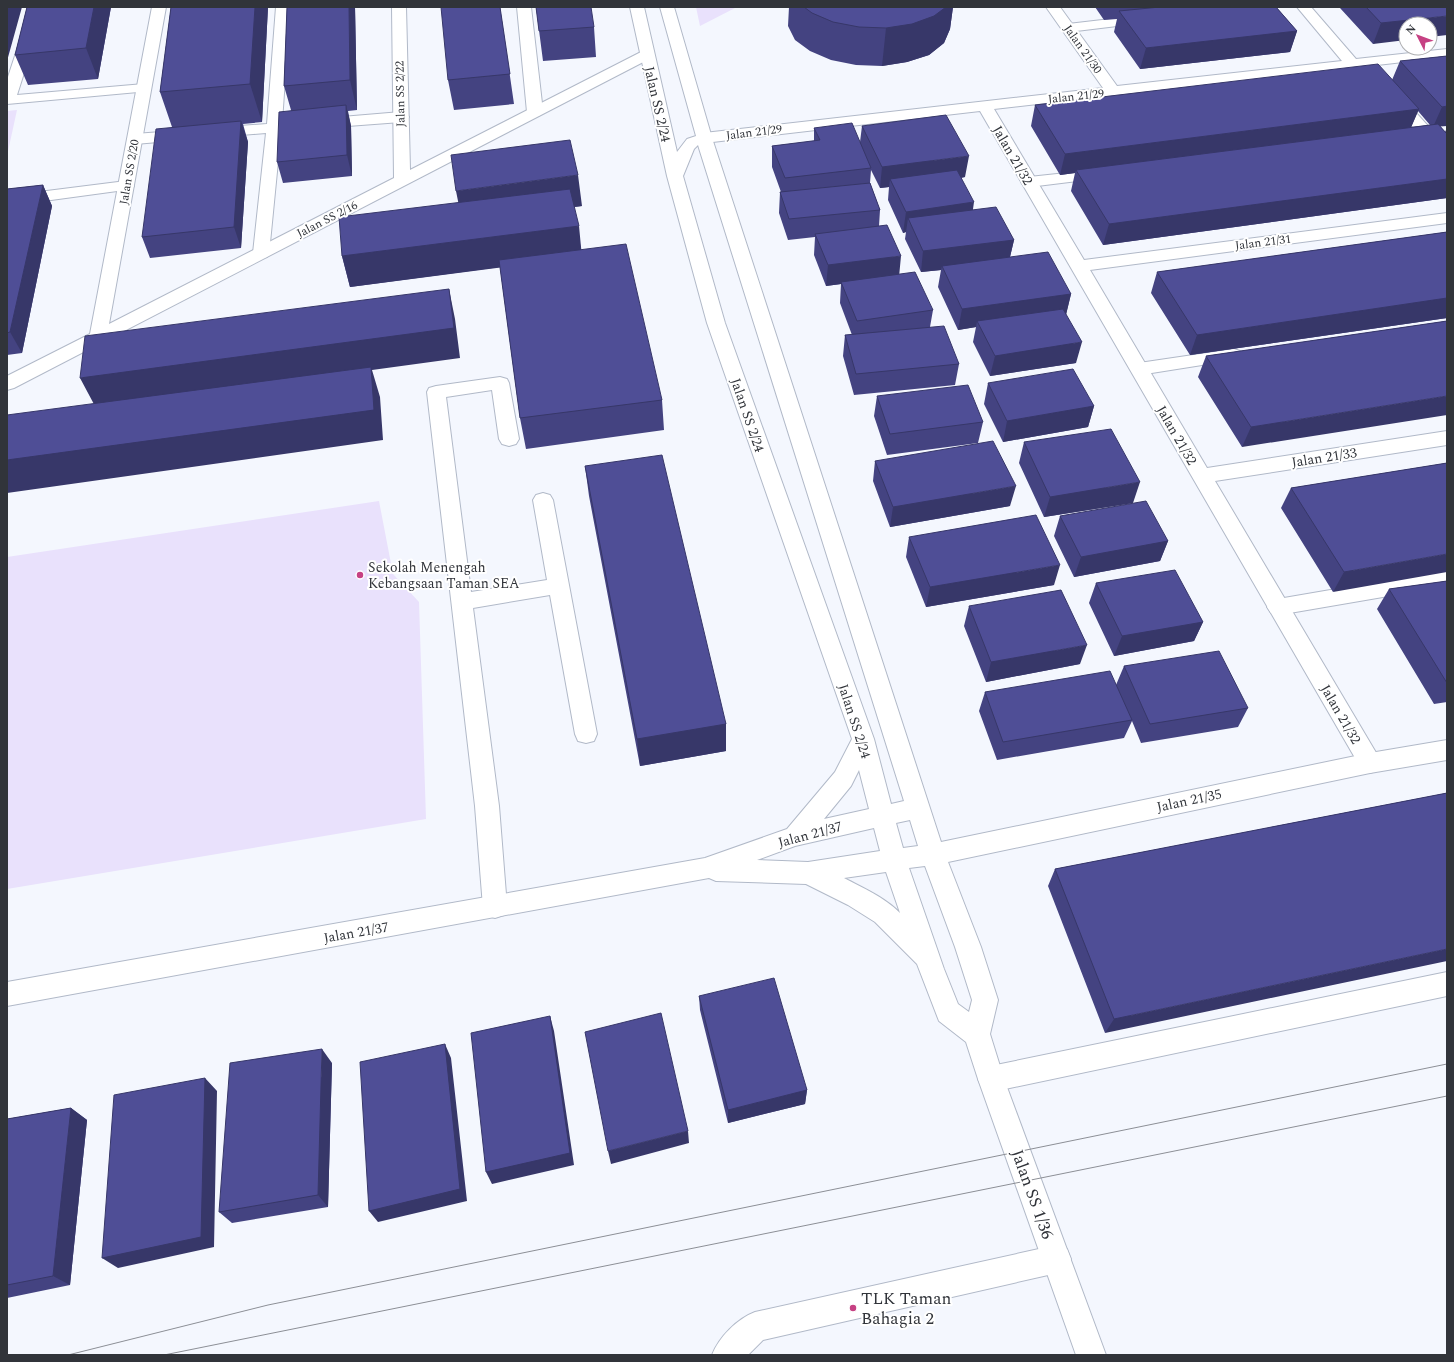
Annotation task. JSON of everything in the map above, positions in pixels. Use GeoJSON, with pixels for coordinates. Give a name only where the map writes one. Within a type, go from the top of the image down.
{"type":"FeatureCollection","features":[{"type":"Feature","properties":{"kind":"street"},"geometry":{"type":"LineString","coordinates":[[38,7],[8,100],[144,88]]}},
{"type":"Feature","properties":{"kind":"street","name":"Jalan SS 2/20"},"geometry":{"type":"LineString","coordinates":[[98,337],[159,7]]}},
{"type":"Feature","properties":{"kind":"street"},"geometry":{"type":"LineString","coordinates":[[261,253],[274,128],[283,7]]}},
{"type":"Feature","properties":{"kind":"street","name":"Jalan SS 2/22"},"geometry":{"type":"LineString","coordinates":[[399,7],[402,181]]}},
{"type":"Feature","properties":{"kind":"street"},"geometry":{"type":"LineString","coordinates":[[524,7],[535,112]]}},
{"type":"Feature","properties":{"kind":"street","name":"Jalan SS 2/24"},"geometry":{"type":"LineString","coordinates":[[637,7],[646,55],[675,176],[716,323],[863,739],[894,860]]}},
{"type":"Feature","properties":{"kind":"street"},"geometry":{"type":"LineString","coordinates":[[667,7],[704,138],[919,808],[932,854],[968,947],[986,1000],[977,1034],[948,1012],[894,860]]}},
{"type":"Feature","properties":{"kind":"street","name":"Jalan 21/30"},"geometry":{"type":"LineString","coordinates":[[1054,7],[1113,91]]}},
{"type":"Feature","properties":{"kind":"street"},"geometry":{"type":"LineString","coordinates":[[1304,7],[1358,63],[1374,74]]}},
{"type":"Feature","properties":{"kind":"street"},"geometry":{"type":"LineString","coordinates":[[1068,28],[1160,18]]}},
{"type":"Feature","properties":{"kind":"street","name":"Jalan 21/29"},"geometry":{"type":"LineString","coordinates":[[704,138],[1447,53]]}},
{"type":"Feature","properties":{"kind":"street","name":"Jalan SS 2/16"},"geometry":{"type":"LineString","coordinates":[[7,384],[646,55]]}},
{"type":"Feature","properties":{"kind":"street"},"geometry":{"type":"LineString","coordinates":[[1384,85],[1447,156]]}},
{"type":"Feature","properties":{"kind":"street","name":"Jalan 21/32"},"geometry":{"type":"LineString","coordinates":[[985,106],[1370,764]]}},
{"type":"Feature","properties":{"kind":"street"},"geometry":{"type":"LineString","coordinates":[[135,140],[401,117]]}},
{"type":"Feature","properties":{"kind":"street"},"geometry":{"type":"LineString","coordinates":[[1414,138],[1447,135]]}},
{"type":"Feature","properties":{"kind":"street"},"geometry":{"type":"LineString","coordinates":[[675,176],[687,147],[692,142],[704,138]]}},
{"type":"Feature","properties":{"kind":"street"},"geometry":{"type":"LineString","coordinates":[[1029,182],[1115,172]]}},
{"type":"Feature","properties":{"kind":"street"},"geometry":{"type":"LineString","coordinates":[[7,201],[126,186]]}},
{"type":"Feature","properties":{"kind":"street","name":"Jalan 21/31"},"geometry":{"type":"LineString","coordinates":[[1079,266],[1447,218]]}},
{"type":"Feature","properties":{"kind":"street"},"geometry":{"type":"LineString","coordinates":[[1139,369],[1249,352]]}},
{"type":"Feature","properties":{"kind":"street"},"geometry":{"type":"LineString","coordinates":[[495,907],[488,806],[436,392],[500,383],[509,439]]}},
{"type":"Feature","properties":{"kind":"street","name":"Jalan 21/33"},"geometry":{"type":"LineString","coordinates":[[1201,476],[1447,438]]}},
{"type":"Feature","properties":{"kind":"street"},"geometry":{"type":"LineString","coordinates":[[543,500],[586,734]]}},
{"type":"Feature","properties":{"kind":"street"},"geometry":{"type":"LineString","coordinates":[[1278,607],[1447,578]]}},
{"type":"Feature","properties":{"kind":"street"},"geometry":{"type":"LineString","coordinates":[[462,602],[559,586]]}},
{"type":"Feature","properties":{"kind":"street"},"geometry":{"type":"LineString","coordinates":[[795,836],[843,780],[863,739]]}},
{"type":"Feature","properties":{"kind":"street","name":"Jalan 21/35"},"geometry":{"type":"LineString","coordinates":[[894,860],[932,854],[1370,764],[1447,750]]}},
{"type":"Feature","properties":{"kind":"street","name":"Jalan 21/37"},"geometry":{"type":"LineString","coordinates":[[7,994],[705,869],[795,836],[919,808]]}},
{"type":"Feature","properties":{"kind":"street","name":"Jalan 21/37"},"geometry":{"type":"LineString","coordinates":[[705,869],[808,874],[894,860]]}},
{"type":"Feature","properties":{"kind":"street"},"geometry":{"type":"LineString","coordinates":[[808,874],[857,897],[884,914],[928,958]]}},
{"type":"Feature","properties":{"kind":"street"},"geometry":{"type":"LineString","coordinates":[[991,1079],[1447,984]]}},
{"type":"Feature","properties":{"kind":"street","name":"Jalan SS 1/36"},"geometry":{"type":"LineString","coordinates":[[977,1034],[991,1079],[1091,1355]]}},
{"type":"Feature","properties":{"kind":"street"},"geometry":{"type":"LineString","coordinates":[[727,1355],[755,1327],[1057,1258]]}},
{"type":"Feature","properties":{"kind":"shaded area"},"geometry":{"type":"Polygon","coordinates":[[[696,7],[737,7],[700,26],[696,7]]]}},
{"type":"Feature","properties":{"kind":"shaded area"},"geometry":{"type":"Polygon","coordinates":[[[17,110],[7,156],[7,111],[17,110]]]}},
{"type":"Feature","properties":{"kind":"shaded area"},"geometry":{"type":"Polygon","coordinates":[[[379,501],[393,574],[419,602],[426,819],[7,889],[7,557],[379,501]]]}},
{"type":"Feature","properties":{"kind":"building"},"geometry":{"type":"Polygon","coordinates":[[[27,7],[94,7],[86,48],[15,55],[27,7]]]}},
{"type":"Feature","properties":{"kind":"building"},"geometry":{"type":"Polygon","coordinates":[[[171,7],[255,7],[250,84],[160,92],[171,7]]]}},
{"type":"Feature","properties":{"kind":"building"},"geometry":{"type":"Polygon","coordinates":[[[287,7],[349,7],[350,80],[284,86],[287,7]]]}},
{"type":"Feature","properties":{"kind":"building"},"geometry":{"type":"Polygon","coordinates":[[[441,7],[500,7],[510,74],[448,80],[441,7]]]}},
{"type":"Feature","properties":{"kind":"building"},"geometry":{"type":"Polygon","coordinates":[[[536,7],[591,7],[594,27],[539,31],[536,7]]]}},
{"type":"Feature","properties":{"kind":"building"},"geometry":{"type":"Polygon","coordinates":[[[804,7],[946,7],[934,16],[912,24],[886,28],[859,27],[833,22],[812,13],[804,7]]]}},
{"type":"Feature","properties":{"kind":"building"},"geometry":{"type":"Polygon","coordinates":[[[1160,7],[1276,7],[1297,31],[1146,48],[1119,11],[1160,7]]]}},
{"type":"Feature","properties":{"kind":"building"},"geometry":{"type":"Polygon","coordinates":[[[1366,7],[1447,7],[1447,16],[1398,16],[1398,21],[1381,23],[1366,7]]]}},
{"type":"Feature","properties":{"kind":"building"},"geometry":{"type":"Polygon","coordinates":[[[1447,56],[1447,106],[1442,107],[1400,61],[1447,56]]]}},
{"type":"Feature","properties":{"kind":"building"},"geometry":{"type":"Polygon","coordinates":[[[1378,64],[1419,109],[1065,154],[1035,105],[1378,64]]]}},
{"type":"Feature","properties":{"kind":"building"},"geometry":{"type":"Polygon","coordinates":[[[346,105],[347,155],[277,162],[279,112],[346,105]]]}},
{"type":"Feature","properties":{"kind":"building"},"geometry":{"type":"Polygon","coordinates":[[[946,115],[969,156],[882,167],[862,126],[946,115]]]}},
{"type":"Feature","properties":{"kind":"building"},"geometry":{"type":"Polygon","coordinates":[[[241,121],[234,227],[142,237],[156,129],[241,121]]]}},
{"type":"Feature","properties":{"kind":"building"},"geometry":{"type":"Polygon","coordinates":[[[852,123],[871,168],[785,178],[772,146],[820,140],[814,128],[852,123]]]}},
{"type":"Feature","properties":{"kind":"building"},"geometry":{"type":"Polygon","coordinates":[[[1438,124],[1447,134],[1447,179],[1109,224],[1076,170],[1438,124]]]}},
{"type":"Feature","properties":{"kind":"building"},"geometry":{"type":"Polygon","coordinates":[[[570,140],[578,175],[456,191],[451,155],[570,140]]]}},
{"type":"Feature","properties":{"kind":"building"},"geometry":{"type":"Polygon","coordinates":[[[957,170],[974,202],[906,212],[890,179],[957,170]]]}},
{"type":"Feature","properties":{"kind":"building"},"geometry":{"type":"Polygon","coordinates":[[[870,183],[880,210],[789,219],[780,192],[870,183]]]}},
{"type":"Feature","properties":{"kind":"building"},"geometry":{"type":"Polygon","coordinates":[[[43,185],[10,332],[7,333],[7,189],[43,185]]]}},
{"type":"Feature","properties":{"kind":"building"},"geometry":{"type":"Polygon","coordinates":[[[570,189],[579,226],[342,256],[339,217],[570,189]]]}},
{"type":"Feature","properties":{"kind":"building"},"geometry":{"type":"Polygon","coordinates":[[[996,207],[1014,240],[923,251],[908,218],[996,207]]]}},
{"type":"Feature","properties":{"kind":"building"},"geometry":{"type":"Polygon","coordinates":[[[887,225],[901,256],[828,265],[815,234],[887,225]]]}},
{"type":"Feature","properties":{"kind":"building"},"geometry":{"type":"Polygon","coordinates":[[[1447,232],[1447,298],[1197,335],[1157,272],[1447,232]]]}},
{"type":"Feature","properties":{"kind":"building"},"geometry":{"type":"Polygon","coordinates":[[[626,244],[662,400],[520,418],[499,260],[626,244]]]}},
{"type":"Feature","properties":{"kind":"building"},"geometry":{"type":"Polygon","coordinates":[[[1048,252],[1071,294],[962,309],[942,266],[1048,252]]]}},
{"type":"Feature","properties":{"kind":"building"},"geometry":{"type":"Polygon","coordinates":[[[915,272],[933,310],[857,321],[841,282],[915,272]]]}},
{"type":"Feature","properties":{"kind":"building"},"geometry":{"type":"Polygon","coordinates":[[[449,289],[454,328],[80,378],[85,336],[449,289]]]}},
{"type":"Feature","properties":{"kind":"building"},"geometry":{"type":"Polygon","coordinates":[[[1063,309],[1082,342],[995,356],[977,321],[1063,309]]]}},
{"type":"Feature","properties":{"kind":"building"},"geometry":{"type":"Polygon","coordinates":[[[1447,321],[1447,396],[1251,427],[1206,356],[1447,321]]]}},
{"type":"Feature","properties":{"kind":"building"},"geometry":{"type":"Polygon","coordinates":[[[944,326],[959,364],[856,374],[845,335],[944,326]]]}},
{"type":"Feature","properties":{"kind":"building"},"geometry":{"type":"Polygon","coordinates":[[[371,367],[374,410],[7,460],[7,415],[371,367]]]}},
{"type":"Feature","properties":{"kind":"building"},"geometry":{"type":"Polygon","coordinates":[[[1073,369],[1094,406],[1007,421],[988,383],[1073,369]]]}},
{"type":"Feature","properties":{"kind":"building"},"geometry":{"type":"Polygon","coordinates":[[[968,385],[983,422],[890,434],[877,396],[968,385]]]}},
{"type":"Feature","properties":{"kind":"building"},"geometry":{"type":"Polygon","coordinates":[[[1111,429],[1140,482],[1050,497],[1024,442],[1111,429]]]}},
{"type":"Feature","properties":{"kind":"building"},"geometry":{"type":"Polygon","coordinates":[[[993,441],[1016,486],[893,507],[875,461],[993,441]]]}},
{"type":"Feature","properties":{"kind":"building"},"geometry":{"type":"Polygon","coordinates":[[[662,455],[726,724],[637,739],[585,466],[662,455]]]}},
{"type":"Feature","properties":{"kind":"building"},"geometry":{"type":"Polygon","coordinates":[[[1447,463],[1447,554],[1344,572],[1291,488],[1447,463]]]}},
{"type":"Feature","properties":{"kind":"building"},"geometry":{"type":"Polygon","coordinates":[[[1146,501],[1168,541],[1081,557],[1060,516],[1146,501]]]}},
{"type":"Feature","properties":{"kind":"building"},"geometry":{"type":"Polygon","coordinates":[[[1036,515],[1060,565],[930,587],[909,537],[1036,515]]]}},
{"type":"Feature","properties":{"kind":"building"},"geometry":{"type":"Polygon","coordinates":[[[1175,570],[1203,622],[1122,636],[1096,583],[1175,570]]]}},
{"type":"Feature","properties":{"kind":"building"},"geometry":{"type":"Polygon","coordinates":[[[1447,581],[1447,683],[1389,589],[1447,581]]]}},
{"type":"Feature","properties":{"kind":"building"},"geometry":{"type":"Polygon","coordinates":[[[1061,590],[1087,645],[991,662],[969,606],[1061,590]]]}},
{"type":"Feature","properties":{"kind":"building"},"geometry":{"type":"Polygon","coordinates":[[[1219,651],[1248,708],[1150,724],[1124,666],[1219,651]]]}},
{"type":"Feature","properties":{"kind":"building"},"geometry":{"type":"Polygon","coordinates":[[[1110,671],[1132,720],[1003,742],[985,692],[1110,671]]]}},
{"type":"Feature","properties":{"kind":"building"},"geometry":{"type":"Polygon","coordinates":[[[1447,793],[1447,949],[1114,1019],[1055,869],[1447,793]]]}},
{"type":"Feature","properties":{"kind":"building"},"geometry":{"type":"Polygon","coordinates":[[[774,978],[807,1090],[728,1110],[699,996],[774,978]]]}},
{"type":"Feature","properties":{"kind":"building"},"geometry":{"type":"Polygon","coordinates":[[[661,1013],[688,1131],[608,1151],[585,1032],[661,1013]]]}},
{"type":"Feature","properties":{"kind":"building"},"geometry":{"type":"Polygon","coordinates":[[[550,1016],[570,1153],[486,1172],[471,1033],[550,1016]]]}},
{"type":"Feature","properties":{"kind":"building"},"geometry":{"type":"Polygon","coordinates":[[[445,1044],[460,1189],[369,1211],[360,1062],[445,1044]]]}},
{"type":"Feature","properties":{"kind":"building"},"geometry":{"type":"Polygon","coordinates":[[[322,1049],[318,1195],[219,1212],[230,1063],[322,1049]]]}},
{"type":"Feature","properties":{"kind":"building"},"geometry":{"type":"Polygon","coordinates":[[[205,1078],[201,1237],[102,1258],[114,1095],[205,1078]]]}},
{"type":"Feature","properties":{"kind":"building"},"geometry":{"type":"Polygon","coordinates":[[[71,1108],[53,1276],[7,1285],[7,1119],[71,1108]]]}},
{"type":"Feature","properties":{"kind":"tram line"},"geometry":{"type":"LineString","coordinates":[[68,1355],[268,1305],[1447,1064]]}},
{"type":"Feature","properties":{"kind":"tram line"},"geometry":{"type":"LineString","coordinates":[[164,1355],[1447,1096]]}},
{"type":"Feature","properties":{"kind":"place","name":"Sekolah Menengah Kebangsaan Taman SEA"},"geometry":{"type":"Point","coordinates":[360,575]}},
{"type":"Feature","properties":{"kind":"place","name":"TLK Taman Bahagia 2"},"geometry":{"type":"Point","coordinates":[853,1308]}}]}
